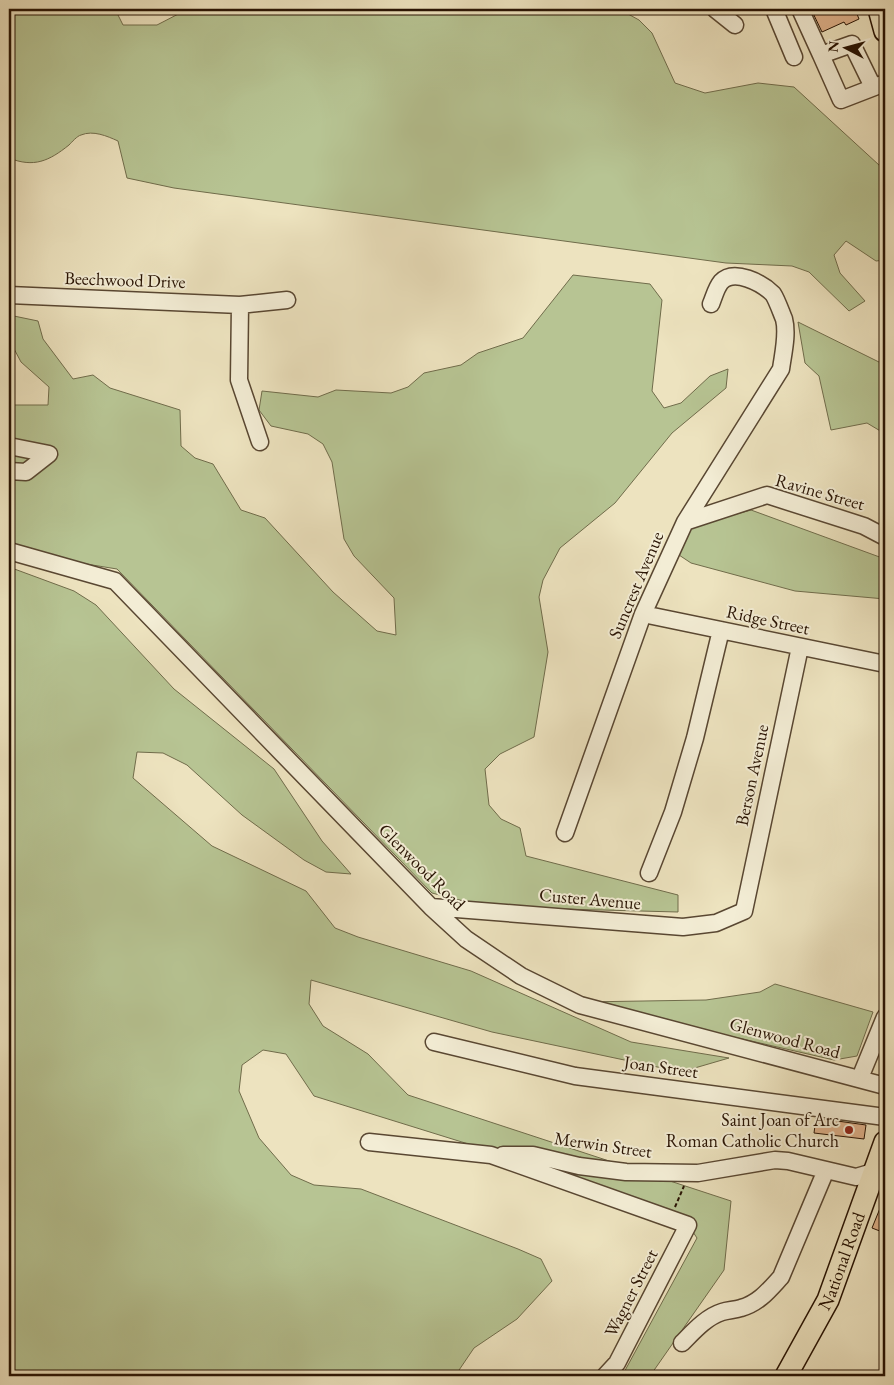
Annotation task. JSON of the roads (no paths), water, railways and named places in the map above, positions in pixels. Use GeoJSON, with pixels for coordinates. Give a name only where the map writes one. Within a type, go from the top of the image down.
{"type":"FeatureCollection","features":[{"type":"Feature","properties":{"kind":"main road","name":"National Road"},"geometry":{"type":"LineString","coordinates":[[787,1376],[828,1300],[881,1170],[885,1142]]}},
{"type":"Feature","properties":{"kind":"street"},"geometry":{"type":"LineString","coordinates":[[715,9],[735,25]]}},
{"type":"Feature","properties":{"kind":"street"},"geometry":{"type":"LineString","coordinates":[[774,9],[794,57]]}},
{"type":"Feature","properties":{"kind":"street"},"geometry":{"type":"LineString","coordinates":[[800,9],[841,100],[879,85],[852,44],[821,55]]}},
{"type":"Feature","properties":{"kind":"street","name":"Suncrest Avenue"},"geometry":{"type":"LineString","coordinates":[[565,833],[643,614],[685,522],[781,369],[785,344],[784,320],[774,295],[761,285],[748,279],[728,278],[720,283],[711,304]]}},
{"type":"Feature","properties":{"kind":"street","name":"Beechwood Drive"},"geometry":{"type":"LineString","coordinates":[[9,295],[240,305],[287,300]]}},
{"type":"Feature","properties":{"kind":"street"},"geometry":{"type":"LineString","coordinates":[[240,305],[239,380],[260,442]]}},
{"type":"Feature","properties":{"kind":"street"},"geometry":{"type":"LineString","coordinates":[[9,446],[49,454],[26,472],[9,471]]}},
{"type":"Feature","properties":{"kind":"street","name":"Ravine Street"},"geometry":{"type":"LineString","coordinates":[[685,522],[767,495],[864,526],[885,537]]}},
{"type":"Feature","properties":{"kind":"street","name":"Glenwood Road"},"geometry":{"type":"LineString","coordinates":[[9,551],[115,581],[431,907],[466,939],[521,976],[580,1005],[885,1086]]}},
{"type":"Feature","properties":{"kind":"street","name":"Ridge Street"},"geometry":{"type":"LineString","coordinates":[[643,614],[885,664]]}},
{"type":"Feature","properties":{"kind":"street"},"geometry":{"type":"LineString","coordinates":[[649,873],[676,802],[695,738],[721,630]]}},
{"type":"Feature","properties":{"kind":"street","name":"Berson Avenue"},"geometry":{"type":"LineString","coordinates":[[744,912],[800,647]]}},
{"type":"Feature","properties":{"kind":"street","name":"Custer Avenue"},"geometry":{"type":"LineString","coordinates":[[431,907],[683,927],[716,923],[744,912]]}},
{"type":"Feature","properties":{"kind":"street"},"geometry":{"type":"LineString","coordinates":[[860,1078],[885,1017]]}},
{"type":"Feature","properties":{"kind":"street","name":"Joan Street"},"geometry":{"type":"LineString","coordinates":[[434,1042],[575,1076],[885,1116]]}},
{"type":"Feature","properties":{"kind":"street","name":"Merwin Street"},"geometry":{"type":"LineString","coordinates":[[369,1142],[491,1154],[533,1155],[579,1166],[626,1172],[698,1174],[775,1160],[788,1161],[856,1177],[881,1170]]}},
{"type":"Feature","properties":{"kind":"street","name":"Merwin Street"},"geometry":{"type":"LineString","coordinates":[[491,1154],[688,1225]]}},
{"type":"Feature","properties":{"kind":"street"},"geometry":{"type":"LineString","coordinates":[[682,1343],[711,1318],[721,1312],[757,1302],[781,1277],[826,1170]]}},
{"type":"Feature","properties":{"kind":"street","name":"Wagner Street"},"geometry":{"type":"LineString","coordinates":[[605,1376],[617,1363],[688,1225]]}},
{"type":"Feature","properties":{"kind":"place","name":"Saint Joan of Arc Roman Catholic Church"},"geometry":{"type":"Point","coordinates":[849,1130]}}]}
